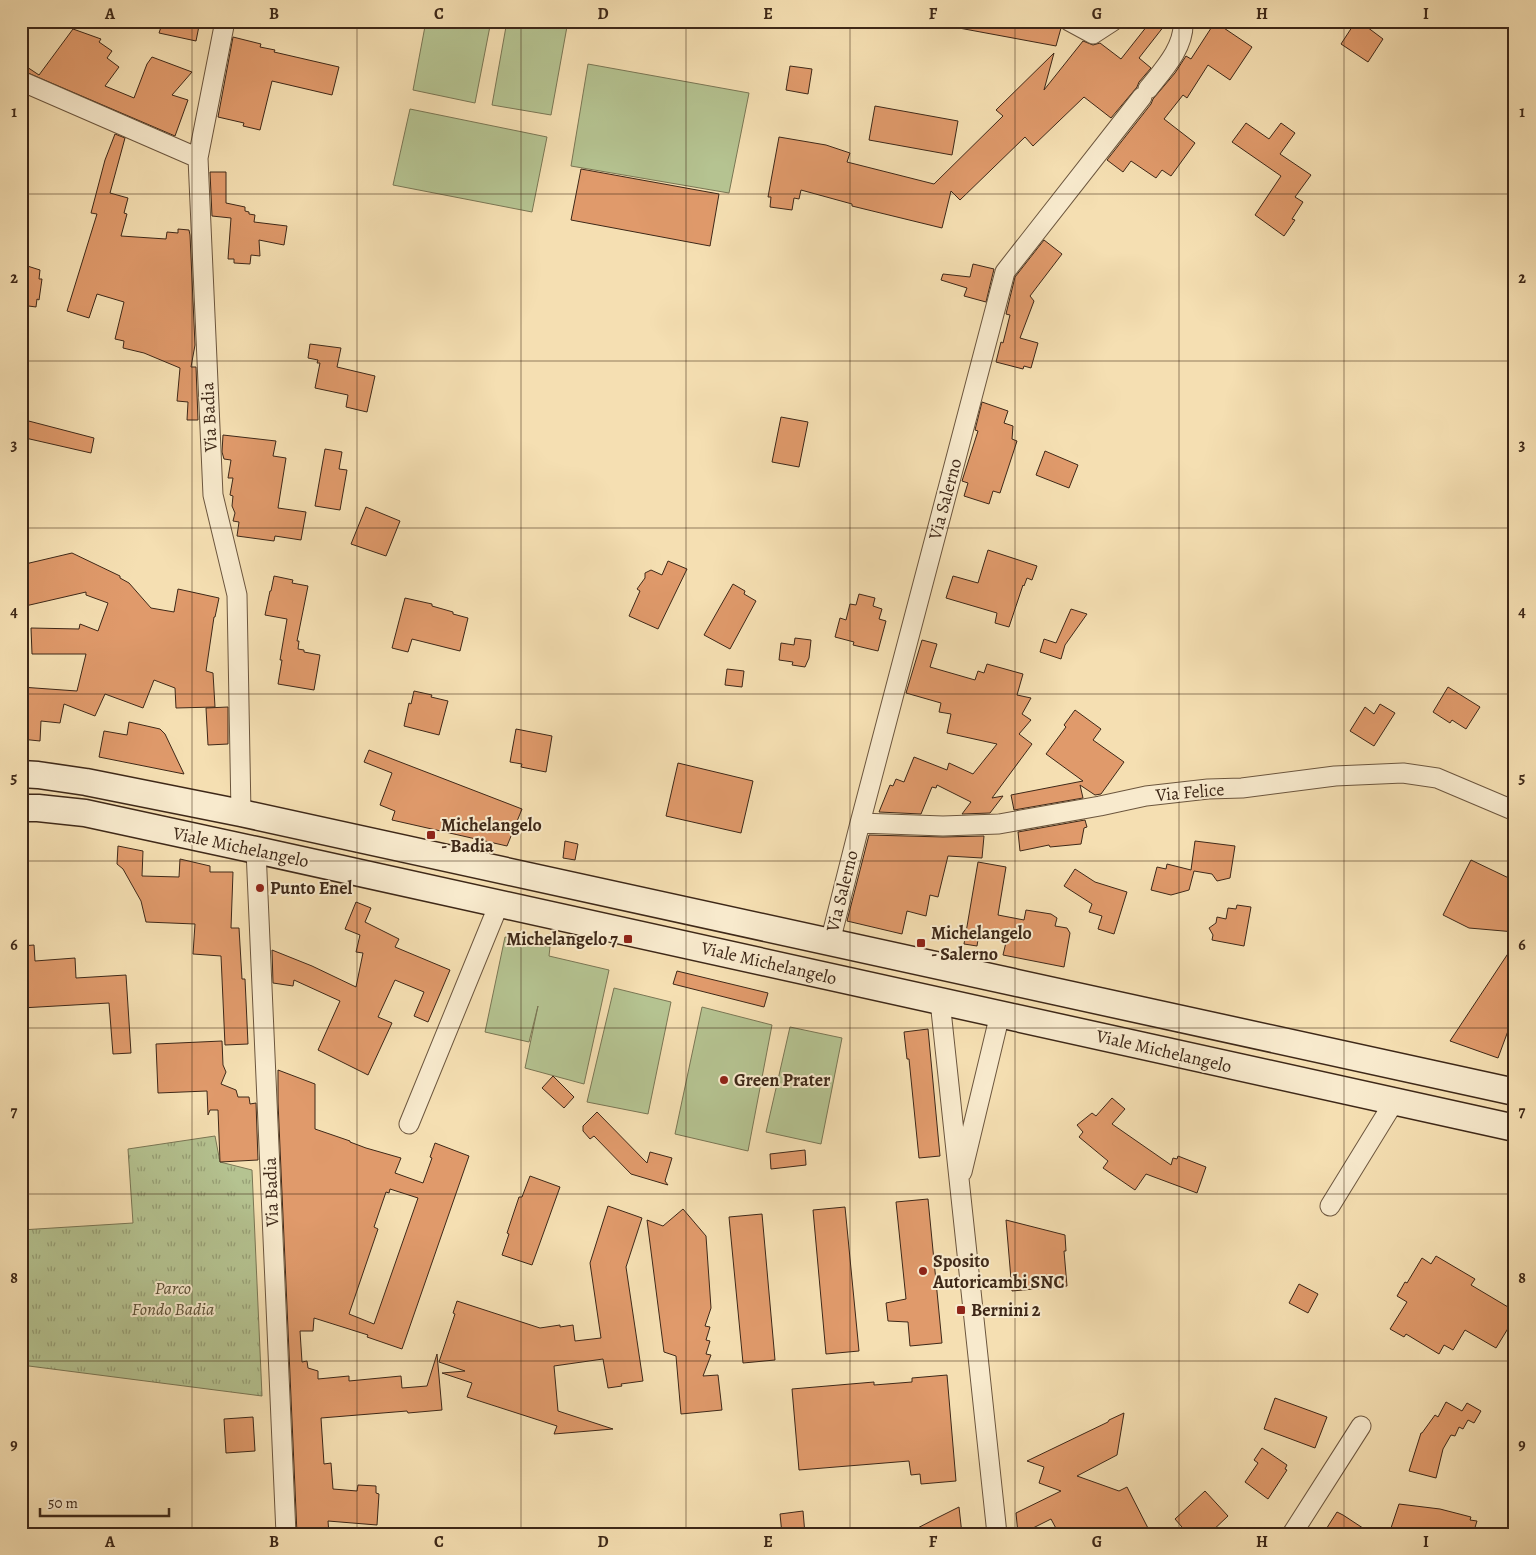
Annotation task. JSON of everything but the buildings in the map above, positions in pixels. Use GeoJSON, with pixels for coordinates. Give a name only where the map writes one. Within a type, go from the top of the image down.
{"type":"FeatureCollection","features":[{"type":"Feature","properties":{"kind":"street","name":"Via Badia"},"geometry":{"type":"LineString","coordinates":[[225,21],[198,158],[213,495],[237,596],[241,813]]}},
{"type":"Feature","properties":{"kind":"street"},"geometry":{"type":"LineString","coordinates":[[1069,21],[1093,34],[1113,21]]}},
{"type":"Feature","properties":{"kind":"street","name":"Via Salerno"},"geometry":{"type":"LineString","coordinates":[[830,942],[1005,272],[1170,59],[1179,44],[1183,21]]}},
{"type":"Feature","properties":{"kind":"street"},"geometry":{"type":"LineString","coordinates":[[21,81],[198,158]]}},
{"type":"Feature","properties":{"kind":"street","name":"Via Felice"},"geometry":{"type":"LineString","coordinates":[[860,823],[943,826],[999,824],[1146,796],[1208,789],[1242,788],[1335,776],[1403,773],[1437,778],[1515,811]]}},
{"type":"Feature","properties":{"kind":"street","name":"Viale Michelangelo"},"geometry":{"type":"LineString","coordinates":[[21,774],[86,782],[241,813],[1515,1092]]}},
{"type":"Feature","properties":{"kind":"street","name":"Viale Michelangelo"},"geometry":{"type":"LineString","coordinates":[[21,808],[85,813],[1515,1128]]}},
{"type":"Feature","properties":{"kind":"street","name":"Via Badia"},"geometry":{"type":"LineString","coordinates":[[256,850],[286,1534]]}},
{"type":"Feature","properties":{"kind":"street"},"geometry":{"type":"LineString","coordinates":[[409,1124],[499,904]]}},
{"type":"Feature","properties":{"kind":"street"},"geometry":{"type":"LineString","coordinates":[[669,941],[676,907]]}},
{"type":"Feature","properties":{"kind":"street"},"geometry":{"type":"LineString","coordinates":[[940,1001],[997,1534]]}},
{"type":"Feature","properties":{"kind":"street"},"geometry":{"type":"LineString","coordinates":[[959,1186],[1000,1014]]}},
{"type":"Feature","properties":{"kind":"street"},"geometry":{"type":"LineString","coordinates":[[1330,1206],[1394,1102],[1401,1067]]}},
{"type":"Feature","properties":{"kind":"street"},"geometry":{"type":"LineString","coordinates":[[1292,1534],[1361,1426]]}},
{"type":"Feature","properties":{"kind":"green space"},"geometry":{"type":"Polygon","coordinates":[[[426,21],[491,21],[475,103],[413,90],[426,21]]]}},
{"type":"Feature","properties":{"kind":"green space"},"geometry":{"type":"Polygon","coordinates":[[[507,21],[568,21],[551,115],[492,105],[507,21]]]}},
{"type":"Feature","properties":{"kind":"green space"},"geometry":{"type":"Polygon","coordinates":[[[588,64],[749,93],[729,193],[571,166],[588,64]]]}},
{"type":"Feature","properties":{"kind":"green space"},"geometry":{"type":"Polygon","coordinates":[[[410,109],[547,137],[532,212],[393,185],[410,109]]]}},
{"type":"Feature","properties":{"kind":"green space"},"geometry":{"type":"Polygon","coordinates":[[[505,937],[550,947],[549,956],[609,970],[584,1084],[525,1068],[538,1006],[529,1042],[485,1032],[505,937]]]}},
{"type":"Feature","properties":{"kind":"green space"},"geometry":{"type":"Polygon","coordinates":[[[614,988],[671,1002],[648,1114],[587,1102],[614,988]]]}},
{"type":"Feature","properties":{"kind":"green space","name":"Green Prater"},"geometry":{"type":"Polygon","coordinates":[[[702,1007],[772,1025],[748,1151],[675,1134],[702,1007]]]}},
{"type":"Feature","properties":{"kind":"green space","name":"Green Prater"},"geometry":{"type":"Polygon","coordinates":[[[790,1027],[842,1038],[821,1144],[766,1132],[790,1027]]]}},
{"type":"Feature","properties":{"kind":"green space","name":"Parco Fondo Badia"},"geometry":{"type":"Polygon","coordinates":[[[215,1136],[220,1162],[252,1170],[262,1396],[21,1365],[21,1230],[133,1223],[128,1149],[215,1136]]]}},
{"type":"Feature","properties":{"kind":"place","name":"Michelangelo - Badia"},"geometry":{"type":"Point","coordinates":[431,835]}},
{"type":"Feature","properties":{"kind":"place","name":"Punto Enel"},"geometry":{"type":"Point","coordinates":[260,888]}},
{"type":"Feature","properties":{"kind":"place","name":"Michelangelo 7"},"geometry":{"type":"Point","coordinates":[628,939]}},
{"type":"Feature","properties":{"kind":"place","name":"Michelangelo - Salerno"},"geometry":{"type":"Point","coordinates":[921,943]}},
{"type":"Feature","properties":{"kind":"place","name":"Green Prater"},"geometry":{"type":"Point","coordinates":[724,1080]}},
{"type":"Feature","properties":{"kind":"place","name":"Sposito Autoricambi SNC"},"geometry":{"type":"Point","coordinates":[923,1271]}},
{"type":"Feature","properties":{"kind":"place","name":"Bernini 2"},"geometry":{"type":"Point","coordinates":[961,1310]}}]}
